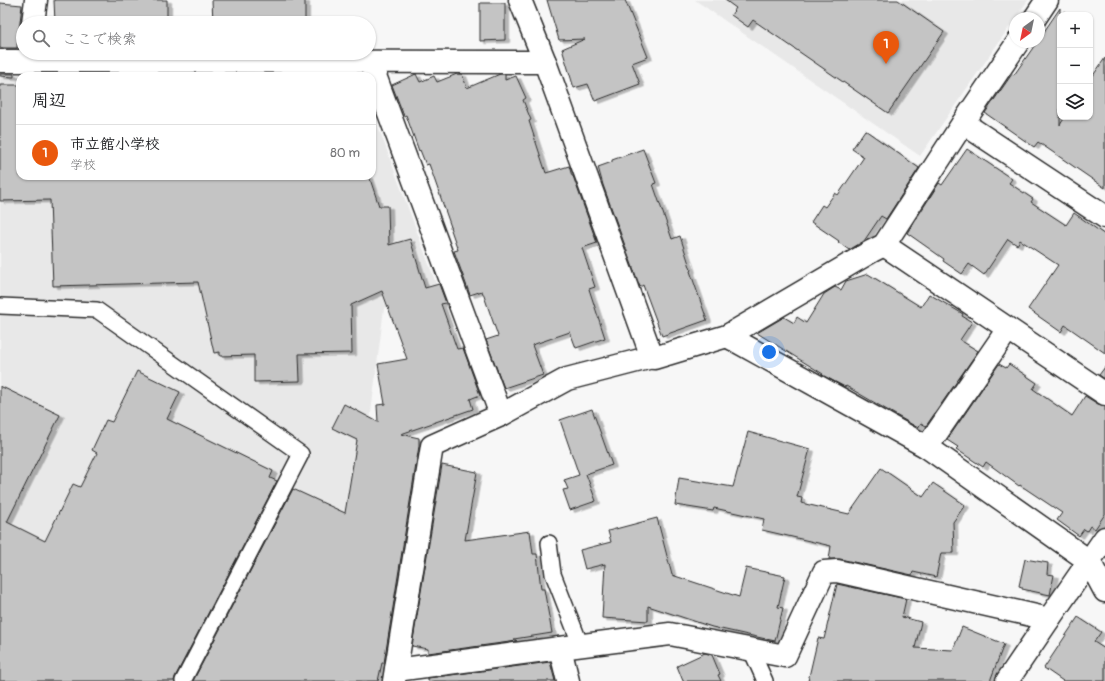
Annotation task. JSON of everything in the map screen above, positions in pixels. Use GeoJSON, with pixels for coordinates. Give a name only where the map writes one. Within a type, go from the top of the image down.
{"type":"FeatureCollection","features":[{"type":"Feature","properties":{"kind":"street"},"geometry":{"type":"LineString","coordinates":[[34,16],[36,0]]}},
{"type":"Feature","properties":{"kind":"street"},"geometry":{"type":"LineString","coordinates":[[520,0],[652,357]]}},
{"type":"Feature","properties":{"kind":"street"},"geometry":{"type":"LineString","coordinates":[[1039,12],[1047,0]]}},
{"type":"Feature","properties":{"kind":"street"},"geometry":{"type":"LineString","coordinates":[[1014,48],[963,123],[884,245],[872,250],[727,336],[567,380],[501,415],[432,446],[395,676],[571,647],[670,634],[785,656],[824,572],[837,571],[1049,619]]}},
{"type":"Feature","properties":{"kind":"street"},"geometry":{"type":"LineString","coordinates":[[0,61],[16,59]]}},
{"type":"Feature","properties":{"kind":"street"},"geometry":{"type":"LineString","coordinates":[[234,60],[544,62]]}},
{"type":"Feature","properties":{"kind":"street"},"geometry":{"type":"LineString","coordinates":[[370,62],[374,72]]}},
{"type":"Feature","properties":{"kind":"street"},"geometry":{"type":"LineString","coordinates":[[376,78],[501,415]]}},
{"type":"Feature","properties":{"kind":"street"},"geometry":{"type":"LineString","coordinates":[[963,123],[1105,217]]}},
{"type":"Feature","properties":{"kind":"street"},"geometry":{"type":"LineString","coordinates":[[884,245],[1105,394]]}},
{"type":"Feature","properties":{"kind":"street"},"geometry":{"type":"LineString","coordinates":[[927,447],[1008,329]]}},
{"type":"Feature","properties":{"kind":"street"},"geometry":{"type":"LineString","coordinates":[[727,336],[927,447],[1090,561],[1105,591]]}},
{"type":"Feature","properties":{"kind":"street"},"geometry":{"type":"LineString","coordinates":[[1007,681],[1105,538]]}},
{"type":"Feature","properties":{"kind":"street"},"geometry":{"type":"LineString","coordinates":[[568,681],[571,647]]}},
{"type":"Feature","properties":{"kind":"lane"},"geometry":{"type":"LineString","coordinates":[[0,306],[97,310],[301,454],[183,681]]}},
{"type":"Feature","properties":{"kind":"lane"},"geometry":{"type":"LineString","coordinates":[[548,543],[553,574],[571,647]]}},
{"type":"Feature","properties":{"kind":"lane"},"geometry":{"type":"LineString","coordinates":[[751,650],[765,681]]}},
{"type":"Feature","properties":{"kind":"shaded area"},"geometry":{"type":"Polygon","coordinates":[[[695,0],[1028,0],[1020,12],[1009,12],[1009,27],[920,156],[695,0]]]}},
{"type":"Feature","properties":{"kind":"shaded area"},"geometry":{"type":"Polygon","coordinates":[[[347,71],[348,72],[231,72],[347,71]]]}},
{"type":"Feature","properties":{"kind":"shaded area"},"geometry":{"type":"Polygon","coordinates":[[[0,74],[16,74],[16,180],[376,180],[376,121],[438,289],[384,308],[370,421],[325,681],[0,681],[0,74]]]}},
{"type":"Feature","properties":{"kind":"building"},"geometry":{"type":"Polygon","coordinates":[[[54,0],[167,0],[167,16],[55,16],[54,0]]]}},
{"type":"Feature","properties":{"kind":"building"},"geometry":{"type":"Polygon","coordinates":[[[212,0],[305,0],[305,16],[213,16],[212,0]]]}},
{"type":"Feature","properties":{"kind":"building"},"geometry":{"type":"Polygon","coordinates":[[[547,0],[625,0],[648,57],[632,63],[640,84],[595,101],[588,84],[574,88],[562,49],[585,39],[559,40],[547,0]]]}},
{"type":"Feature","properties":{"kind":"building"},"geometry":{"type":"Polygon","coordinates":[[[725,0],[898,0],[944,32],[888,113],[753,20],[748,27],[731,15],[736,8],[725,0]]]}},
{"type":"Feature","properties":{"kind":"building"},"geometry":{"type":"Polygon","coordinates":[[[0,3],[22,5],[21,16],[16,16],[16,48],[0,48],[0,3]]]}},
{"type":"Feature","properties":{"kind":"building"},"geometry":{"type":"Polygon","coordinates":[[[480,3],[505,3],[505,40],[480,41],[480,3]]]}},
{"type":"Feature","properties":{"kind":"building"},"geometry":{"type":"Polygon","coordinates":[[[1057,12],[1057,120],[1060,120],[1060,125],[1063,120],[1093,120],[1093,76],[1105,58],[1105,188],[1038,142],[1034,147],[985,113],[1012,74],[1014,75],[1033,48],[1045,48],[1045,30],[1057,12]]]}},
{"type":"Feature","properties":{"kind":"building"},"geometry":{"type":"Polygon","coordinates":[[[0,74],[14,74],[14,77],[0,76],[0,74]]]}},
{"type":"Feature","properties":{"kind":"building"},"geometry":{"type":"Polygon","coordinates":[[[416,74],[420,82],[434,76],[437,82],[457,74],[462,74],[467,88],[500,74],[505,74],[505,80],[516,76],[526,98],[523,100],[531,120],[529,121],[546,173],[569,166],[597,243],[582,248],[595,287],[589,289],[605,338],[576,348],[570,332],[532,345],[543,375],[504,388],[486,340],[498,336],[484,296],[482,291],[470,295],[454,251],[458,250],[451,227],[429,164],[426,165],[420,150],[419,151],[406,115],[404,116],[392,85],[416,74]]]}},
{"type":"Feature","properties":{"kind":"building"},"geometry":{"type":"Polygon","coordinates":[[[0,85],[16,85],[16,180],[370,180],[379,206],[388,206],[389,245],[410,239],[425,288],[439,284],[446,303],[441,304],[457,349],[463,348],[480,395],[470,399],[473,409],[401,434],[419,438],[419,446],[384,663],[382,663],[378,681],[193,681],[293,489],[345,513],[357,440],[332,428],[344,404],[378,422],[377,405],[385,404],[378,364],[407,359],[382,291],[351,305],[352,353],[299,354],[300,381],[254,382],[254,355],[220,356],[220,352],[214,353],[198,282],[53,286],[50,200],[0,201],[0,85]]]}},
{"type":"Feature","properties":{"kind":"building"},"geometry":{"type":"Polygon","coordinates":[[[865,130],[919,168],[886,219],[881,216],[864,241],[849,250],[838,242],[839,241],[811,222],[822,205],[825,207],[835,193],[838,195],[864,157],[852,149],[865,130]]]}},
{"type":"Feature","properties":{"kind":"building"},"geometry":{"type":"Polygon","coordinates":[[[643,149],[656,183],[653,184],[672,239],[680,236],[707,320],[662,336],[643,285],[640,287],[603,185],[598,167],[612,162],[612,160],[643,149]]]}},
{"type":"Feature","properties":{"kind":"building"},"geometry":{"type":"Polygon","coordinates":[[[967,149],[1012,179],[1009,183],[1033,199],[1031,202],[1066,225],[1074,213],[1105,235],[1105,353],[1065,325],[1061,332],[1028,309],[1058,265],[1020,240],[1017,245],[1008,239],[984,275],[969,264],[962,274],[943,261],[944,259],[907,233],[939,183],[942,185],[967,149]]]}},
{"type":"Feature","properties":{"kind":"building"},"geometry":{"type":"Polygon","coordinates":[[[868,274],[921,307],[929,294],[963,314],[962,316],[972,322],[960,340],[978,351],[926,426],[921,423],[918,428],[846,386],[845,387],[822,375],[823,374],[757,333],[784,317],[794,323],[797,317],[806,323],[824,294],[835,287],[841,290],[846,281],[868,274]]]}},
{"type":"Feature","properties":{"kind":"building"},"geometry":{"type":"Polygon","coordinates":[[[999,364],[1006,368],[1009,364],[1037,383],[1033,389],[1072,416],[1085,396],[1098,404],[1105,406],[1105,514],[1095,529],[1090,526],[1087,531],[1084,529],[1079,536],[1057,520],[1062,513],[1020,485],[1019,486],[986,462],[983,467],[956,449],[958,447],[947,440],[999,364]]]}},
{"type":"Feature","properties":{"kind":"building"},"geometry":{"type":"Polygon","coordinates":[[[1105,367],[1105,379],[1099,375],[1105,367]]]}},
{"type":"Feature","properties":{"kind":"building"},"geometry":{"type":"Polygon","coordinates":[[[137,371],[180,392],[167,419],[273,471],[270,478],[277,481],[174,681],[0,681],[0,386],[60,415],[7,522],[45,541],[73,484],[80,487],[97,453],[92,450],[106,420],[112,422],[137,371]]]}},
{"type":"Feature","properties":{"kind":"building"},"geometry":{"type":"Polygon","coordinates":[[[592,409],[612,465],[586,474],[596,501],[570,510],[563,490],[568,489],[564,480],[579,475],[560,420],[592,409]]]}},
{"type":"Feature","properties":{"kind":"building"},"geometry":{"type":"Polygon","coordinates":[[[748,432],[810,449],[797,497],[802,498],[801,503],[849,514],[881,468],[923,497],[933,483],[965,505],[953,522],[954,553],[941,553],[936,577],[913,572],[912,575],[840,559],[829,559],[831,546],[762,530],[764,519],[714,508],[713,511],[675,505],[679,478],[733,487],[748,432]]]}},
{"type":"Feature","properties":{"kind":"building"},"geometry":{"type":"Polygon","coordinates":[[[442,465],[477,472],[465,540],[530,531],[533,554],[537,554],[541,589],[544,589],[552,633],[514,639],[517,641],[428,653],[428,649],[412,646],[442,465]]]}},
{"type":"Feature","properties":{"kind":"building"},"geometry":{"type":"Polygon","coordinates":[[[657,518],[672,575],[739,597],[746,568],[785,576],[778,607],[783,608],[775,641],[712,627],[648,606],[648,621],[602,618],[605,564],[585,569],[580,550],[611,542],[608,531],[657,518]]]}},
{"type":"Feature","properties":{"kind":"building"},"geometry":{"type":"Polygon","coordinates":[[[1025,559],[1048,563],[1047,574],[1054,575],[1050,595],[1022,589],[1022,587],[1019,586],[1025,559]]]}},
{"type":"Feature","properties":{"kind":"building"},"geometry":{"type":"Polygon","coordinates":[[[837,584],[906,599],[902,617],[921,622],[915,648],[953,650],[962,627],[1004,644],[990,681],[808,681],[818,638],[824,639],[837,584]]]}},
{"type":"Feature","properties":{"kind":"building"},"geometry":{"type":"Polygon","coordinates":[[[1078,617],[1101,632],[1094,642],[1105,649],[1105,681],[1063,681],[1044,668],[1078,617]]]}},
{"type":"Feature","properties":{"kind":"building"},"geometry":{"type":"Polygon","coordinates":[[[705,653],[712,655],[720,674],[718,675],[721,681],[683,681],[677,666],[705,653]]]}},
{"type":"Feature","properties":{"kind":"building"},"geometry":{"type":"Polygon","coordinates":[[[550,662],[555,681],[428,681],[428,678],[550,662]]]}},
{"type":"Feature","properties":{"kind":"place","name":"市立館小学校"},"geometry":{"type":"Point","coordinates":[886,64]}}]}
